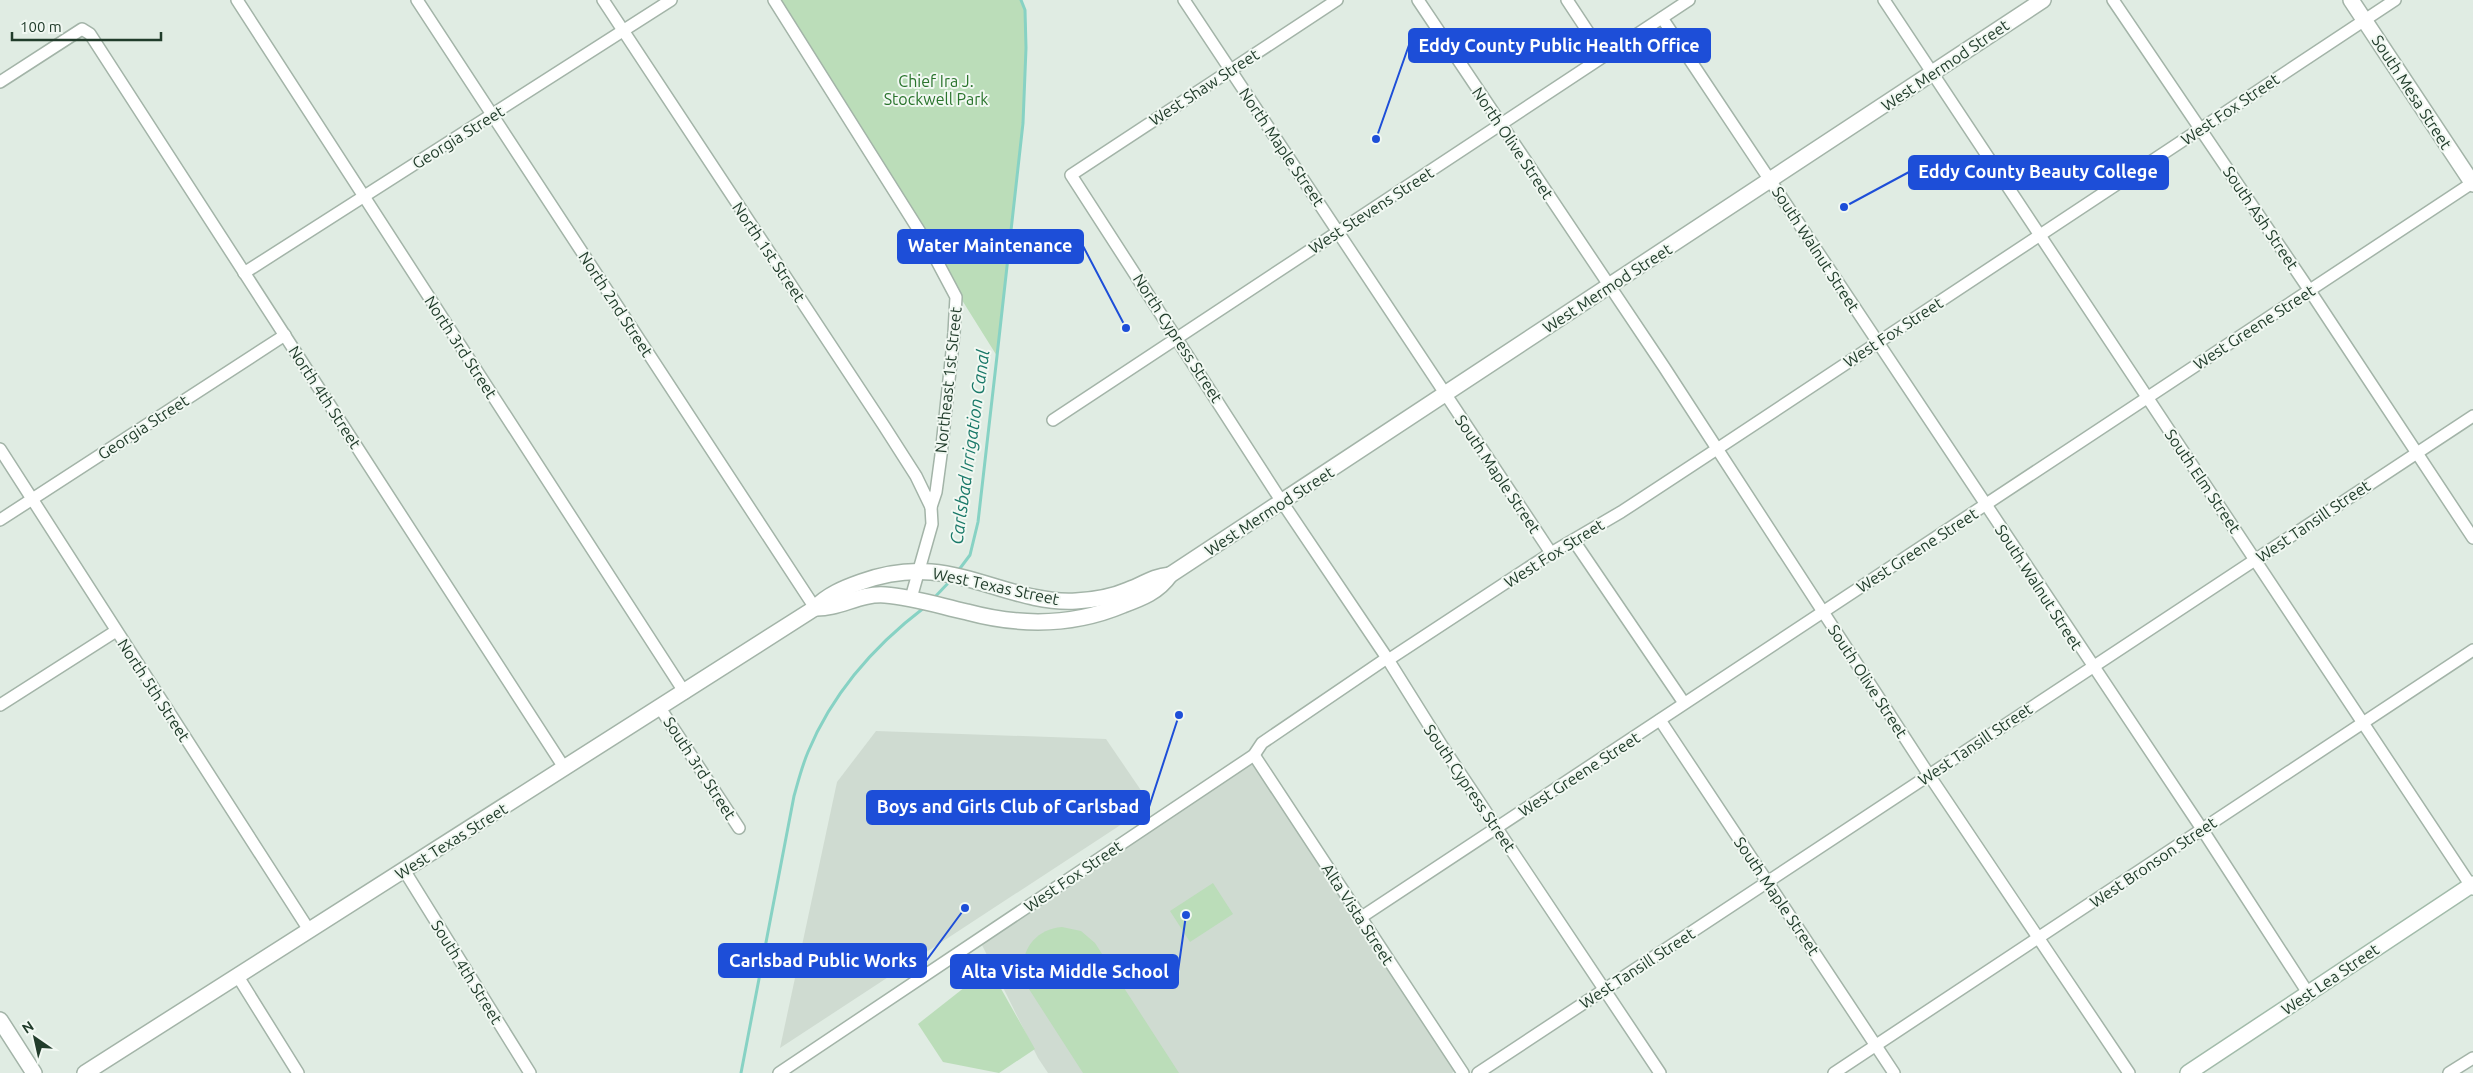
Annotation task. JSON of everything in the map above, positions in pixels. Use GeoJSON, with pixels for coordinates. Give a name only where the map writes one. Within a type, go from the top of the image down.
{"type":"FeatureCollection","features":[{"type":"Feature","properties":{"kind":"street","name":"North 3rd Street"},"geometry":{"type":"LineString","coordinates":[[238,0],[685,692]]}},
{"type":"Feature","properties":{"kind":"street","name":"North 2nd Street"},"geometry":{"type":"LineString","coordinates":[[418,0],[816,608]]}},
{"type":"Feature","properties":{"kind":"street","name":"North 1st Street"},"geometry":{"type":"LineString","coordinates":[[603,0],[884,426],[916,476],[931,507]]}},
{"type":"Feature","properties":{"kind":"street","name":"Georgia Street"},"geometry":{"type":"LineString","coordinates":[[244,273],[671,0]]}},
{"type":"Feature","properties":{"kind":"street","name":"Northeast 1st Street"},"geometry":{"type":"LineString","coordinates":[[774,0],[930,248],[956,297],[954,334],[937,483],[931,507],[932,524],[924,571],[911,598]]}},
{"type":"Feature","properties":{"kind":"street","name":"North Maple Street"},"geometry":{"type":"LineString","coordinates":[[1184,0],[1445,395]]}},
{"type":"Feature","properties":{"kind":"street","name":"West Shaw Street"},"geometry":{"type":"LineString","coordinates":[[1071,176],[1336,0]]}},
{"type":"Feature","properties":{"kind":"street","name":"North Olive Street"},"geometry":{"type":"LineString","coordinates":[[1418,0],[1609,286]]}},
{"type":"Feature","properties":{"kind":"street"},"geometry":{"type":"LineString","coordinates":[[1567,0],[1604,56]]}},
{"type":"Feature","properties":{"kind":"street","name":"West Stevens Street"},"geometry":{"type":"LineString","coordinates":[[1053,420],[1690,0]]}},
{"type":"Feature","properties":{"kind":"street","name":"South Elm Street"},"geometry":{"type":"LineString","coordinates":[[1884,0],[2472,886]]}},
{"type":"Feature","properties":{"kind":"street","name":"West Mermod Street"},"geometry":{"type":"LineString","coordinates":[[1170,575],[2043,0]]}},
{"type":"Feature","properties":{"kind":"street","name":"South Ash Street"},"geometry":{"type":"LineString","coordinates":[[2113,0],[2418,452],[2473,538]]}},
{"type":"Feature","properties":{"kind":"street","name":"South Mesa Street"},"geometry":{"type":"LineString","coordinates":[[2351,0],[2473,183]]}},
{"type":"Feature","properties":{"kind":"street","name":"West Fox Street"},"geometry":{"type":"LineString","coordinates":[[779,1073],[1254,755],[1262,743],[1388,659],[1551,553],[1574,541],[1717,449],[2395,0]]}},
{"type":"Feature","properties":{"kind":"street","name":"South Walnut Street"},"geometry":{"type":"LineString","coordinates":[[1662,18],[2092,667],[2202,829],[2308,993]]}},
{"type":"Feature","properties":{"kind":"street","name":"North 4th Street"},"geometry":{"type":"LineString","coordinates":[[0,82],[82,29],[90,34],[565,769]]}},
{"type":"Feature","properties":{"kind":"street","name":"North Cypress Street"},"geometry":{"type":"LineString","coordinates":[[1071,176],[1178,337],[1282,502]]}},
{"type":"Feature","properties":{"kind":"street","name":"West Greene Street"},"geometry":{"type":"LineString","coordinates":[[1360,918],[2473,183]]}},
{"type":"Feature","properties":{"kind":"street","name":"South Olive Street"},"geometry":{"type":"LineString","coordinates":[[1609,286],[1929,775],[2129,1073]]}},
{"type":"Feature","properties":{"kind":"street","name":"Georgia Street"},"geometry":{"type":"LineString","coordinates":[[0,520],[285,335]]}},
{"type":"Feature","properties":{"kind":"street","name":"South Maple Street"},"geometry":{"type":"LineString","coordinates":[[1445,395],[1551,553]]}},
{"type":"Feature","properties":{"kind":"street","name":"West Tansill Street"},"geometry":{"type":"LineString","coordinates":[[1478,1073],[2473,416]]}},
{"type":"Feature","properties":{"kind":"street","name":"North 5th Street"},"geometry":{"type":"LineString","coordinates":[[0,449],[309,930]]}},
{"type":"Feature","properties":{"kind":"street","name":"South Cypress Street"},"geometry":{"type":"LineString","coordinates":[[1282,502],[1388,659],[1496,828],[1660,1073]]}},
{"type":"Feature","properties":{"kind":"street"},"geometry":{"type":"LineString","coordinates":[[1574,541],[1684,703]]}},
{"type":"Feature","properties":{"kind":"street","name":"West Texas Street"},"geometry":{"type":"LineString","coordinates":[[85,1073],[565,769],[816,608],[823,600],[855,584],[883,576],[924,571],[967,579],[1037,598],[1075,601],[1112,595],[1140,585],[1154,576],[1170,575]]}},
{"type":"Feature","properties":{"kind":"street","name":"West Texas Street"},"geometry":{"type":"LineString","coordinates":[[816,608],[828,609],[849,600],[876,594],[911,598],[1000,619],[1044,622],[1062,621],[1104,612],[1133,602],[1161,587],[1170,575]]}},
{"type":"Feature","properties":{"kind":"street"},"geometry":{"type":"LineString","coordinates":[[0,705],[116,631]]}},
{"type":"Feature","properties":{"kind":"street","name":"West Bronson Street"},"geometry":{"type":"LineString","coordinates":[[1834,1073],[2473,650]]}},
{"type":"Feature","properties":{"kind":"street","name":"South 3rd Street"},"geometry":{"type":"LineString","coordinates":[[660,708],[739,828]]}},
{"type":"Feature","properties":{"kind":"street","name":"South Maple Street"},"geometry":{"type":"LineString","coordinates":[[1660,720],[1894,1073]]}},
{"type":"Feature","properties":{"kind":"street","name":"Alta Vista Street"},"geometry":{"type":"LineString","coordinates":[[1254,755],[1463,1073]]}},
{"type":"Feature","properties":{"kind":"street","name":"South 4th Street"},"geometry":{"type":"LineString","coordinates":[[404,870],[530,1073]]}},
{"type":"Feature","properties":{"kind":"street","name":"West Lea Street"},"geometry":{"type":"LineString","coordinates":[[2188,1073],[2472,886]]}},
{"type":"Feature","properties":{"kind":"street"},"geometry":{"type":"LineString","coordinates":[[237,975],[298,1073]]}},
{"type":"Feature","properties":{"kind":"street"},"geometry":{"type":"LineString","coordinates":[[0,1020],[34,1073]]}},
{"type":"Feature","properties":{"kind":"street"},"geometry":{"type":"LineString","coordinates":[[2450,1073],[2473,1058]]}},
{"type":"Feature","properties":{"kind":"shaded area"},"geometry":{"type":"Polygon","coordinates":[[[876,731],[1106,739],[1151,805],[780,1048],[837,782],[876,731]]]}},
{"type":"Feature","properties":{"kind":"shaded area"},"geometry":{"type":"Polygon","coordinates":[[[1254,755],[1458,1069],[1452,1073],[1048,1073],[1038,1058],[979,939],[1254,755]]]}},
{"type":"Feature","properties":{"kind":"green space","name":"Chief Ira J. Stockwell Park"},"geometry":{"type":"Polygon","coordinates":[[[774,0],[1021,0],[1026,21],[1027,43],[1020,154],[997,356],[774,0]]]}},
{"type":"Feature","properties":{"kind":"green space"},"geometry":{"type":"Polygon","coordinates":[[[1213,883],[1233,914],[1190,942],[1170,911],[1213,883]]]}},
{"type":"Feature","properties":{"kind":"green space"},"geometry":{"type":"Polygon","coordinates":[[[1062,927],[1081,931],[1095,943],[1179,1073],[1083,1073],[1027,986],[1024,976],[1023,965],[1028,947],[1041,934],[1051,929],[1062,927]]]}},
{"type":"Feature","properties":{"kind":"green space"},"geometry":{"type":"Polygon","coordinates":[[[979,976],[995,978],[1035,1049],[999,1073],[943,1062],[918,1024],[979,976]]]}},
{"type":"Feature","properties":{"kind":"waterway","name":"Carlsbad Irrigation Canal"},"geometry":{"type":"LineString","coordinates":[[958,571],[970,555],[978,522],[1023,123],[1026,48],[1025,10],[1021,0]]}},
{"type":"Feature","properties":{"kind":"waterway","name":"Carlsbad Irrigation Canal"},"geometry":{"type":"LineString","coordinates":[[933,599],[951,580]]}},
{"type":"Feature","properties":{"kind":"waterway","name":"Carlsbad Irrigation Canal"},"geometry":{"type":"LineString","coordinates":[[741,1073],[794,796],[806,757],[829,710],[857,672],[872,654],[925,607]]}},
{"type":"Feature","properties":{"kind":"place","name":"Eddy County Public Health Office"},"geometry":{"type":"Point","coordinates":[1376,139]}},
{"type":"Feature","properties":{"kind":"place","name":"Eddy County Beauty College"},"geometry":{"type":"Point","coordinates":[1844,207]}},
{"type":"Feature","properties":{"kind":"place","name":"Water Maintenance"},"geometry":{"type":"Point","coordinates":[1126,328]}},
{"type":"Feature","properties":{"kind":"place","name":"Boys and Girls Club of Carlsbad"},"geometry":{"type":"Point","coordinates":[1179,715]}},
{"type":"Feature","properties":{"kind":"place","name":"Carlsbad Public Works"},"geometry":{"type":"Point","coordinates":[965,908]}},
{"type":"Feature","properties":{"kind":"place","name":"Alta Vista Middle School"},"geometry":{"type":"Point","coordinates":[1186,915]}}]}
